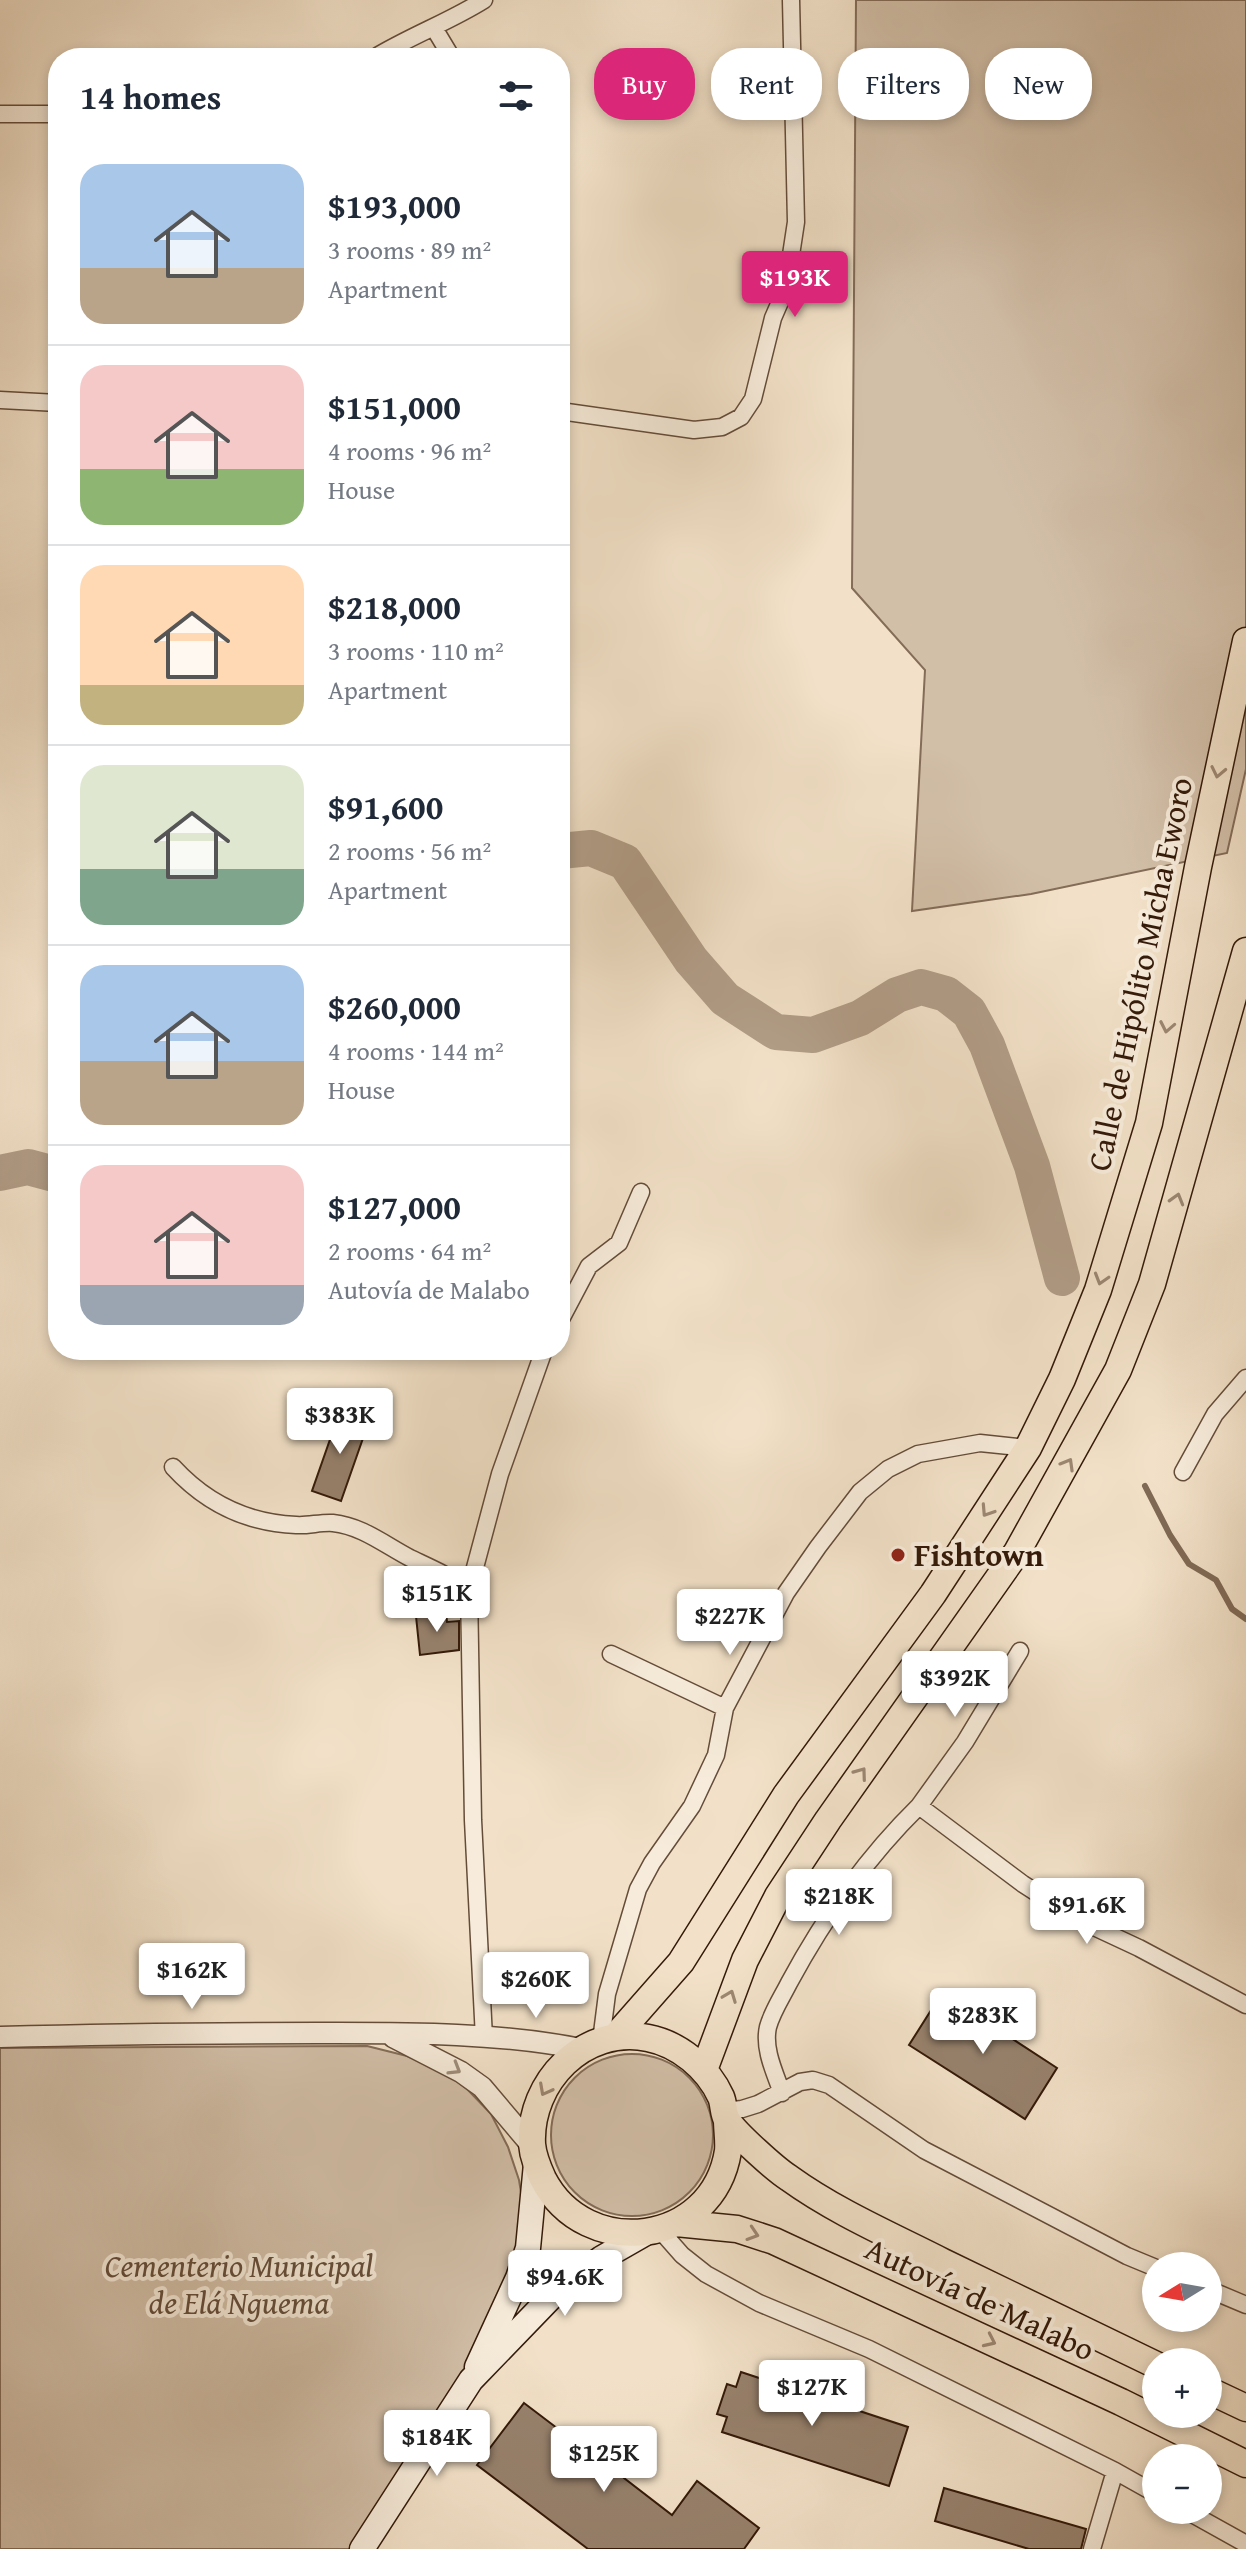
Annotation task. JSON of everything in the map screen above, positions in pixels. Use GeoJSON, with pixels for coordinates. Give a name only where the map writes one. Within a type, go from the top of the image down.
{"type":"FeatureCollection","features":[{"type":"Feature","properties":{"kind":"main road","name":"Calle de Hipólito Micha Eworo"},"geometry":{"type":"LineString","coordinates":[[599,2042],[681,1962],[786,1795],[933,1594],[1028,1448],[1062,1379],[1098,1290],[1149,1123],[1198,867],[1246,641]]}},
{"type":"Feature","properties":{"kind":"main road"},"geometry":{"type":"LineString","coordinates":[[704,2070],[745,1960],[778,1896],[1017,1552],[1118,1370],[1152,1284],[1246,951]]}},
{"type":"Feature","properties":{"kind":"main road"},"geometry":{"type":"LineString","coordinates":[[362,2549],[471,2380],[518,2278],[528,2248],[534,2155],[533,2117],[542,2090],[559,2067],[599,2042],[648,2038],[678,2049],[704,2070],[721,2097],[726,2115],[728,2150],[718,2180],[701,2204],[602,2258],[557,2291],[471,2380]]}},
{"type":"Feature","properties":{"kind":"main road","name":"Autovía de Malabo"},"geometry":{"type":"LineString","coordinates":[[726,2115],[788,2178],[839,2208],[1142,2358]]}},
{"type":"Feature","properties":{"kind":"main road"},"geometry":{"type":"LineString","coordinates":[[534,2155],[552,2195],[577,2219],[609,2232],[660,2229]]}},
{"type":"Feature","properties":{"kind":"main road","name":"Autovía de Malabo"},"geometry":{"type":"LineString","coordinates":[[660,2229],[737,2229],[774,2241],[1121,2402],[1246,2464]]}},
{"type":"Feature","properties":{"kind":"main road"},"geometry":{"type":"LineString","coordinates":[[1222,2397],[1246,2408]]}},
{"type":"Feature","properties":{"kind":"street"},"geometry":{"type":"LineString","coordinates":[[394,48],[456,18],[484,0]]}},
{"type":"Feature","properties":{"kind":"street"},"geometry":{"type":"LineString","coordinates":[[570,412],[694,430],[722,427],[741,417],[753,399],[773,318],[786,288],[796,222],[791,0]]}},
{"type":"Feature","properties":{"kind":"street"},"geometry":{"type":"LineString","coordinates":[[434,28],[446,48]]}},
{"type":"Feature","properties":{"kind":"street"},"geometry":{"type":"LineString","coordinates":[[0,114],[48,114]]}},
{"type":"Feature","properties":{"kind":"street"},"geometry":{"type":"LineString","coordinates":[[0,400],[48,402]]}},
{"type":"Feature","properties":{"kind":"street"},"geometry":{"type":"LineString","coordinates":[[570,1302],[589,1266],[619,1243],[641,1192]]}},
{"type":"Feature","properties":{"kind":"street"},"geometry":{"type":"LineString","coordinates":[[484,2038],[473,1820],[469,1590],[500,1474],[540,1360]]}},
{"type":"Feature","properties":{"kind":"street"},"geometry":{"type":"LineString","coordinates":[[1183,1472],[1215,1414],[1246,1378]]}},
{"type":"Feature","properties":{"kind":"street"},"geometry":{"type":"LineString","coordinates":[[0,2037],[141,2033],[386,2033],[539,2042],[599,2042],[607,1994],[638,1889],[652,1863],[692,1806],[716,1755],[725,1708],[786,1593],[860,1492],[888,1469],[918,1454],[980,1443],[1028,1448]]}},
{"type":"Feature","properties":{"kind":"street"},"geometry":{"type":"LineString","coordinates":[[173,1467],[200,1495],[222,1507],[285,1524],[333,1523],[356,1530],[445,1573],[469,1590]]}},
{"type":"Feature","properties":{"kind":"street"},"geometry":{"type":"LineString","coordinates":[[782,2093],[768,2051],[768,2026],[808,1948],[856,1876],[919,1806],[965,1742],[1020,1651]]}},
{"type":"Feature","properties":{"kind":"street"},"geometry":{"type":"LineString","coordinates":[[611,1654],[725,1708]]}},
{"type":"Feature","properties":{"kind":"street"},"geometry":{"type":"LineString","coordinates":[[919,1806],[1023,1884],[1079,1920],[1246,2005]]}},
{"type":"Feature","properties":{"kind":"street"},"geometry":{"type":"LineString","coordinates":[[386,2033],[461,2072],[482,2087],[534,2155]]}},
{"type":"Feature","properties":{"kind":"street"},"geometry":{"type":"LineString","coordinates":[[726,2115],[782,2093],[800,2082],[813,2080],[829,2085],[924,2150],[1142,2262]]}},
{"type":"Feature","properties":{"kind":"street"},"geometry":{"type":"LineString","coordinates":[[660,2229],[682,2255],[706,2274],[759,2303],[869,2349],[1142,2486]]}},
{"type":"Feature","properties":{"kind":"street"},"geometry":{"type":"LineString","coordinates":[[1222,2295],[1246,2305]]}},
{"type":"Feature","properties":{"kind":"street"},"geometry":{"type":"LineString","coordinates":[[1092,2549],[1115,2471]]}},
{"type":"Feature","properties":{"kind":"street"},"geometry":{"type":"LineString","coordinates":[[1210,2524],[1246,2544]]}},
{"type":"Feature","properties":{"kind":"green space"},"geometry":{"type":"Polygon","coordinates":[[[856,0],[1246,0],[1246,769],[1227,853],[1031,894],[912,911],[925,670],[852,588],[855,120],[969,120],[969,48],[856,48],[856,0]]]}},
{"type":"Feature","properties":{"kind":"green space","name":"Cementerio Municipal de Elá Nguema"},"geometry":{"type":"Polygon","coordinates":[[[367,2046],[407,2056],[442,2070],[468,2090],[491,2114],[508,2147],[519,2180],[525,2217],[521,2254],[489,2335],[351,2549],[0,2549],[0,2048],[367,2046]]]}},
{"type":"Feature","properties":{"kind":"green space"},"geometry":{"type":"Polygon","coordinates":[[[632,2054],[663,2061],[689,2078],[706,2104],[713,2135],[706,2166],[689,2192],[663,2209],[632,2216],[601,2209],[575,2192],[558,2166],[551,2135],[558,2104],[575,2078],[601,2061],[632,2054]]]}},
{"type":"Feature","properties":{"kind":"building"},"geometry":{"type":"Polygon","coordinates":[[[340,1411],[369,1421],[341,1501],[312,1491],[340,1411]]]}},
{"type":"Feature","properties":{"kind":"building"},"geometry":{"type":"Polygon","coordinates":[[[446,1612],[447,1622],[459,1621],[459,1650],[420,1655],[416,1616],[446,1612]]]}},
{"type":"Feature","properties":{"kind":"building"},"geometry":{"type":"Polygon","coordinates":[[[942,1993],[1057,2068],[1025,2119],[909,2045],[942,1993]]]}},
{"type":"Feature","properties":{"kind":"building"},"geometry":{"type":"Polygon","coordinates":[[[741,2372],[908,2427],[889,2486],[722,2432],[727,2417],[717,2414],[727,2384],[736,2387],[741,2372]]]}},
{"type":"Feature","properties":{"kind":"building"},"geometry":{"type":"Polygon","coordinates":[[[524,2403],[574,2441],[581,2434],[629,2471],[624,2478],[672,2515],[697,2481],[759,2528],[744,2549],[588,2549],[477,2465],[524,2403]]]}},
{"type":"Feature","properties":{"kind":"building"},"geometry":{"type":"Polygon","coordinates":[[[944,2488],[1086,2529],[1081,2549],[1029,2549],[935,2521],[944,2488]]]}},
{"type":"Feature","properties":{"kind":"waterway"},"geometry":{"type":"LineString","coordinates":[[570,850],[591,848],[625,862],[691,960],[725,999],[776,1032],[813,1035],[860,1018],[897,995],[921,987],[946,994],[969,1012],[987,1045],[1032,1166],[1062,1278]]}},
{"type":"Feature","properties":{"kind":"waterway"},"geometry":{"type":"LineString","coordinates":[[0,1173],[28,1167],[48,1172]]}},
{"type":"Feature","properties":{"kind":"waterway"},"geometry":{"type":"LineString","coordinates":[[1145,1486],[1189,1564],[1216,1580],[1232,1609],[1246,1619]]}},
{"type":"Feature","properties":{"kind":"place","name":"Fishtown"},"geometry":{"type":"Point","coordinates":[898,1555]}}]}
